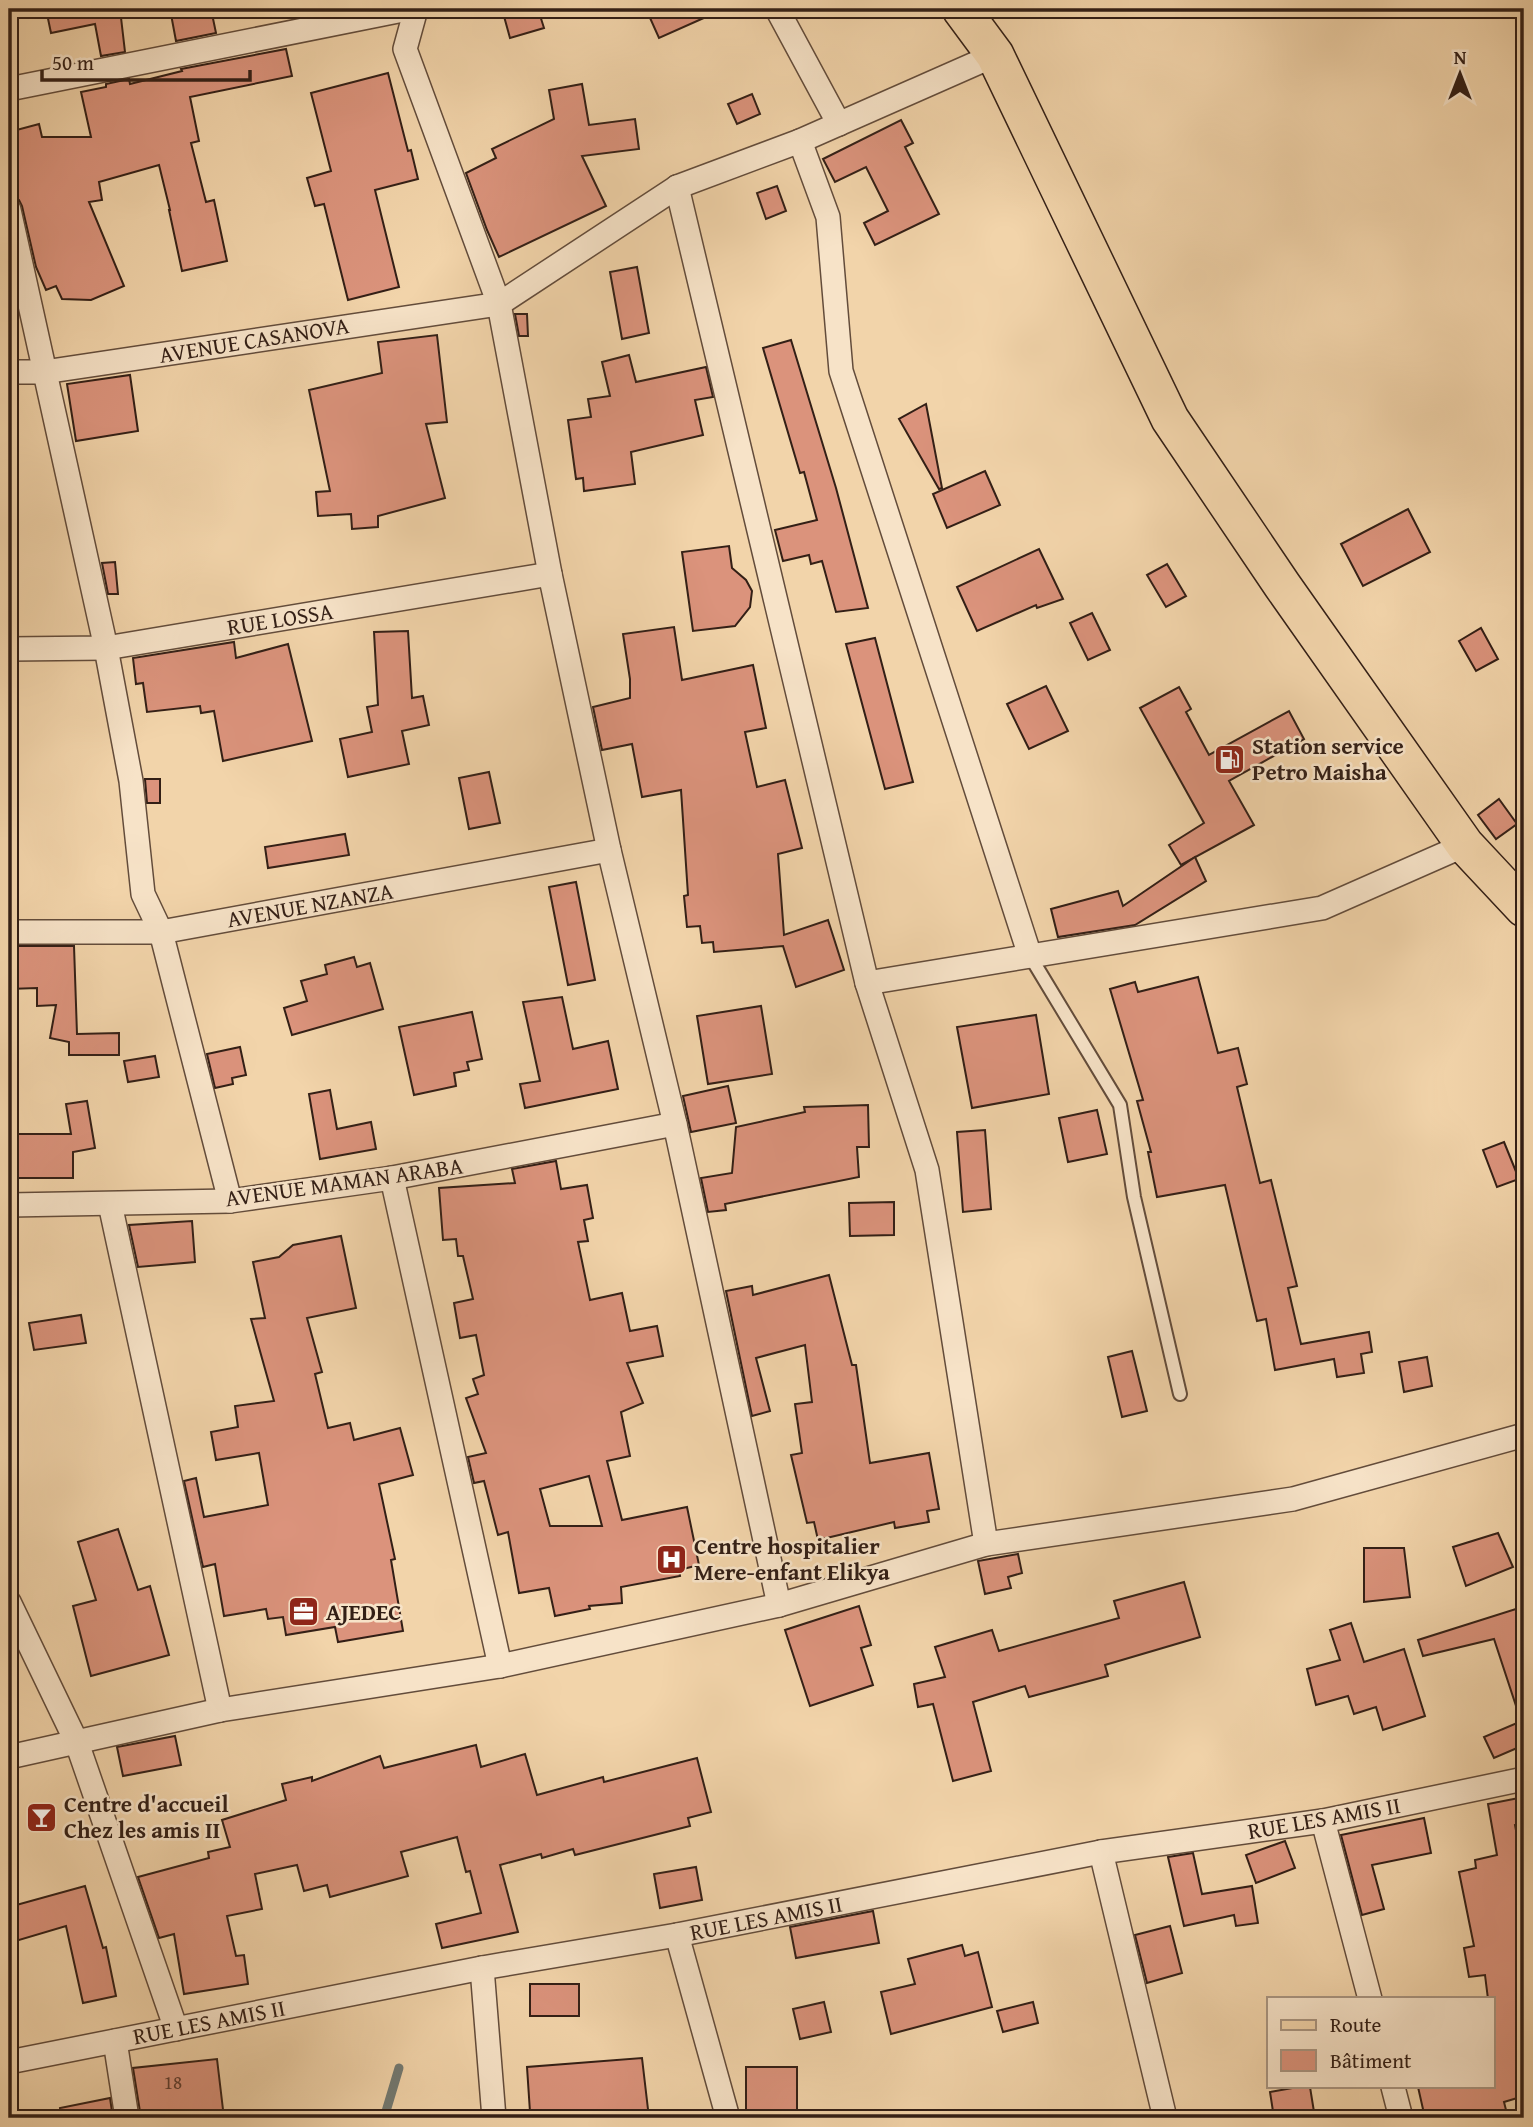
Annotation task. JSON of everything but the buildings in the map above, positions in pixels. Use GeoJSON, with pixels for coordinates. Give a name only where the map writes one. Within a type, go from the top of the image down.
{"type":"FeatureCollection","features":[{"type":"Feature","properties":{"kind":"main road"},"geometry":{"type":"LineString","coordinates":[[961,9],[995,55],[1170,419],[1282,585],[1465,845],[1524,908]]}},
{"type":"Feature","properties":{"kind":"street"},"geometry":{"type":"LineString","coordinates":[[9,89],[408,9]]}},
{"type":"Feature","properties":{"kind":"street"},"geometry":{"type":"LineString","coordinates":[[416,9],[405,48],[499,304],[550,574],[608,850],[675,1124],[779,1605]]}},
{"type":"Feature","properties":{"kind":"street"},"geometry":{"type":"LineString","coordinates":[[777,9],[839,124]]}},
{"type":"Feature","properties":{"kind":"street"},"geometry":{"type":"LineString","coordinates":[[499,304],[677,187],[800,141],[995,55]]}},
{"type":"Feature","properties":{"kind":"street"},"geometry":{"type":"LineString","coordinates":[[800,141],[828,217],[841,371],[1030,956]]}},
{"type":"Feature","properties":{"kind":"street"},"geometry":{"type":"LineString","coordinates":[[677,187],[867,983],[928,1170],[986,1544]]}},
{"type":"Feature","properties":{"kind":"street"},"geometry":{"type":"LineString","coordinates":[[9,210],[106,648],[131,781],[143,894],[161,932],[230,1201]]}},
{"type":"Feature","properties":{"kind":"street","name":"AVENUE CASANOVA"},"geometry":{"type":"LineString","coordinates":[[9,372],[44,372],[499,304]]}},
{"type":"Feature","properties":{"kind":"street","name":"RUE LOSSA"},"geometry":{"type":"LineString","coordinates":[[9,649],[106,648],[550,574]]}},
{"type":"Feature","properties":{"kind":"street"},"geometry":{"type":"LineString","coordinates":[[867,983],[1322,908],[1465,845]]}},
{"type":"Feature","properties":{"kind":"street","name":"AVENUE NZANZA"},"geometry":{"type":"LineString","coordinates":[[9,932],[161,932],[608,850]]}},
{"type":"Feature","properties":{"kind":"street","name":"AVENUE MAMAN ARABA"},"geometry":{"type":"LineString","coordinates":[[9,1205],[230,1201],[392,1178],[675,1124]]}},
{"type":"Feature","properties":{"kind":"street"},"geometry":{"type":"LineString","coordinates":[[392,1178],[500,1665]]}},
{"type":"Feature","properties":{"kind":"street"},"geometry":{"type":"LineString","coordinates":[[110,1204],[220,1710]]}},
{"type":"Feature","properties":{"kind":"street"},"geometry":{"type":"LineString","coordinates":[[9,1757],[220,1710],[500,1665],[779,1605],[986,1544],[1293,1499],[1524,1435]]}},
{"type":"Feature","properties":{"kind":"street"},"geometry":{"type":"LineString","coordinates":[[9,1602],[77,1744],[176,2029]]}},
{"type":"Feature","properties":{"kind":"street","name":"RUE LES AMIS II"},"geometry":{"type":"LineString","coordinates":[[9,2062],[482,1968],[677,1935],[1101,1852],[1323,1821],[1524,1779]]}},
{"type":"Feature","properties":{"kind":"street"},"geometry":{"type":"LineString","coordinates":[[1323,1821],[1369,1997]]}},
{"type":"Feature","properties":{"kind":"street"},"geometry":{"type":"LineString","coordinates":[[1101,1852],[1166,2118]]}},
{"type":"Feature","properties":{"kind":"street"},"geometry":{"type":"LineString","coordinates":[[677,1935],[728,2118]]}},
{"type":"Feature","properties":{"kind":"street"},"geometry":{"type":"LineString","coordinates":[[482,1968],[495,2118]]}},
{"type":"Feature","properties":{"kind":"street"},"geometry":{"type":"LineString","coordinates":[[115,2041],[127,2118]]}},
{"type":"Feature","properties":{"kind":"street"},"geometry":{"type":"LineString","coordinates":[[1393,2088],[1401,2118]]}},
{"type":"Feature","properties":{"kind":"lane"},"geometry":{"type":"LineString","coordinates":[[1030,956],[1120,1105],[1133,1197],[1180,1394]]}},
{"type":"Feature","properties":{"kind":"waterway"},"geometry":{"type":"LineString","coordinates":[[384,2118],[399,2068]]}},
{"type":"Feature","properties":{"kind":"place","name":"Station service Petro Maisha"},"geometry":{"type":"Point","coordinates":[1229,759]}},
{"type":"Feature","properties":{"kind":"place","name":"Centre hospitalier Mere-enfant Elikya"},"geometry":{"type":"Point","coordinates":[671,1559]}},
{"type":"Feature","properties":{"kind":"place","name":"AJEDEC"},"geometry":{"type":"Point","coordinates":[303,1612]}},
{"type":"Feature","properties":{"kind":"place","name":"Centre d'accueil Chez les amis II"},"geometry":{"type":"Point","coordinates":[41,1817]}}]}
